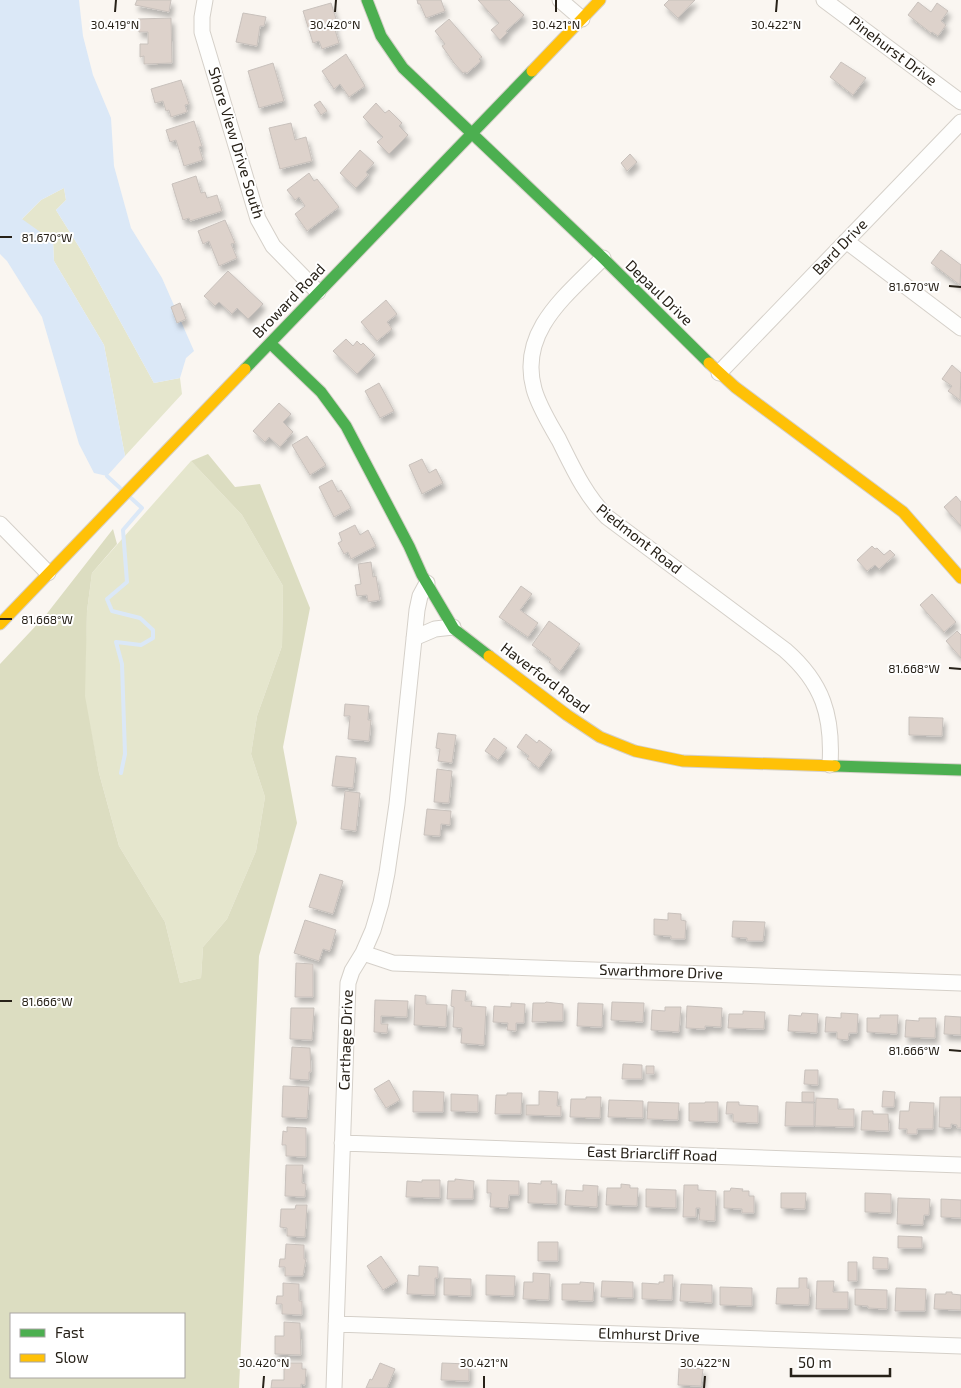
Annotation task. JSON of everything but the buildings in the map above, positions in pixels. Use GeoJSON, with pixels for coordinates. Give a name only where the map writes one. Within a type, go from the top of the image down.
{"type":"FeatureCollection","features":[{"type":"Feature","properties":{"kind":"street","name":"Depaul Drive"},"geometry":{"type":"LineString","coordinates":[[367,0],[380,35],[390,52],[403,68],[719,373],[903,512],[961,578]]}},
{"type":"Feature","properties":{"kind":"street"},"geometry":{"type":"LineString","coordinates":[[560,0],[582,19]]}},
{"type":"Feature","properties":{"kind":"street","name":"Broward Road"},"geometry":{"type":"LineString","coordinates":[[0,624],[600,0]]}},
{"type":"Feature","properties":{"kind":"street","name":"Pinehurst Drive"},"geometry":{"type":"LineString","coordinates":[[824,0],[961,102]]}},
{"type":"Feature","properties":{"kind":"street","name":"Shore View Drive South"},"geometry":{"type":"LineString","coordinates":[[204,2],[202,32],[258,219],[273,246],[318,292]]}},
{"type":"Feature","properties":{"kind":"street","name":"Bard Drive"},"geometry":{"type":"LineString","coordinates":[[719,373],[961,122]]}},
{"type":"Feature","properties":{"kind":"street"},"geometry":{"type":"LineString","coordinates":[[846,241],[961,328]]}},
{"type":"Feature","properties":{"kind":"street","name":"Piedmont Road"},"geometry":{"type":"LineString","coordinates":[[602,258],[550,313],[536,338],[530,364],[538,399],[582,486],[593,503],[607,517],[801,664],[820,694],[827,711],[831,743],[830,765]]}},
{"type":"Feature","properties":{"kind":"street","name":"Haverford Road"},"geometry":{"type":"LineString","coordinates":[[270,343],[321,392],[346,426],[427,583],[453,627],[587,729],[615,744],[658,757],[683,761],[961,770]]}},
{"type":"Feature","properties":{"kind":"street"},"geometry":{"type":"LineString","coordinates":[[0,524],[48,573]]}},
{"type":"Feature","properties":{"kind":"street","name":"Carthage Drive"},"geometry":{"type":"LineString","coordinates":[[334,1388],[348,983],[373,930],[388,873],[414,638],[420,596],[427,583]]}},
{"type":"Feature","properties":{"kind":"street"},"geometry":{"type":"LineString","coordinates":[[414,638],[436,629],[453,627]]}},
{"type":"Feature","properties":{"kind":"street","name":"Swarthmore Drive"},"geometry":{"type":"LineString","coordinates":[[363,954],[393,963],[961,983]]}},
{"type":"Feature","properties":{"kind":"street","name":"East Briarcliff Road"},"geometry":{"type":"LineString","coordinates":[[342,1143],[961,1165]]}},
{"type":"Feature","properties":{"kind":"street","name":"Elmhurst Drive"},"geometry":{"type":"LineString","coordinates":[[336,1324],[961,1346]]}},
{"type":"Feature","properties":{"kind":"green space"},"geometry":{"type":"Polygon","coordinates":[[[64,188],[66,200],[56,210],[81,250],[154,383],[180,378],[182,394],[125,456],[104,345],[54,261],[53,241],[21,220],[41,200],[64,188]]]}},
{"type":"Feature","properties":{"kind":"green space"},"geometry":{"type":"Polygon","coordinates":[[[208,454],[235,487],[260,484],[310,608],[283,747],[297,823],[259,956],[239,1388],[0,1388],[0,664],[45,616],[113,529],[117,544],[92,573],[87,611],[85,696],[99,773],[119,846],[165,922],[180,983],[201,978],[203,947],[227,919],[256,851],[265,797],[251,754],[257,716],[282,646],[283,586],[242,515],[191,461],[208,454]]]}},
{"type":"Feature","properties":{"kind":"green space"},"geometry":{"type":"Polygon","coordinates":[[[191,461],[242,515],[283,586],[282,646],[257,716],[251,754],[265,797],[256,851],[227,919],[203,947],[201,978],[180,983],[165,922],[119,846],[99,773],[84,696],[87,611],[92,573],[191,461]]]}},
{"type":"Feature","properties":{"kind":"water"},"geometry":{"type":"Polygon","coordinates":[[[0,0],[79,0],[83,36],[93,75],[111,118],[114,166],[131,228],[162,278],[194,351],[186,358],[180,378],[154,383],[81,250],[56,210],[66,200],[64,188],[41,200],[22,219],[53,241],[54,261],[104,345],[125,456],[107,476],[94,473],[79,444],[42,317],[7,261],[0,254],[0,0]]]}},
{"type":"Feature","properties":{"kind":"waterway"},"geometry":{"type":"LineString","coordinates":[[107,476],[120,488]]}},
{"type":"Feature","properties":{"kind":"waterway"},"geometry":{"type":"LineString","coordinates":[[121,773],[125,754],[122,664],[116,642],[141,645],[153,638],[153,630],[140,618],[112,611],[107,599],[127,582],[123,530],[142,508],[131,498]]}},
{"type":"Feature","properties":{"kind":"traffic: fast"},"geometry":{"type":"LineString","coordinates":[[367,0],[381,36],[403,68],[603,258],[709,363]]}},
{"type":"Feature","properties":{"kind":"traffic: fast"},"geometry":{"type":"LineString","coordinates":[[245,369],[532,71]]}},
{"type":"Feature","properties":{"kind":"traffic: fast"},"geometry":{"type":"LineString","coordinates":[[270,343],[321,392],[346,426],[409,546],[422,575],[454,629],[489,656]]}},
{"type":"Feature","properties":{"kind":"traffic: fast"},"geometry":{"type":"LineString","coordinates":[[835,766],[961,770]]}},
{"type":"Feature","properties":{"kind":"traffic: slow"},"geometry":{"type":"LineString","coordinates":[[532,71],[600,0]]}},
{"type":"Feature","properties":{"kind":"traffic: slow"},"geometry":{"type":"LineString","coordinates":[[709,363],[735,387],[903,512],[961,578]]}},
{"type":"Feature","properties":{"kind":"traffic: slow"},"geometry":{"type":"LineString","coordinates":[[0,624],[245,369]]}},
{"type":"Feature","properties":{"kind":"traffic: slow"},"geometry":{"type":"LineString","coordinates":[[489,656],[567,715],[600,737],[635,751],[683,761],[835,766]]}}]}
